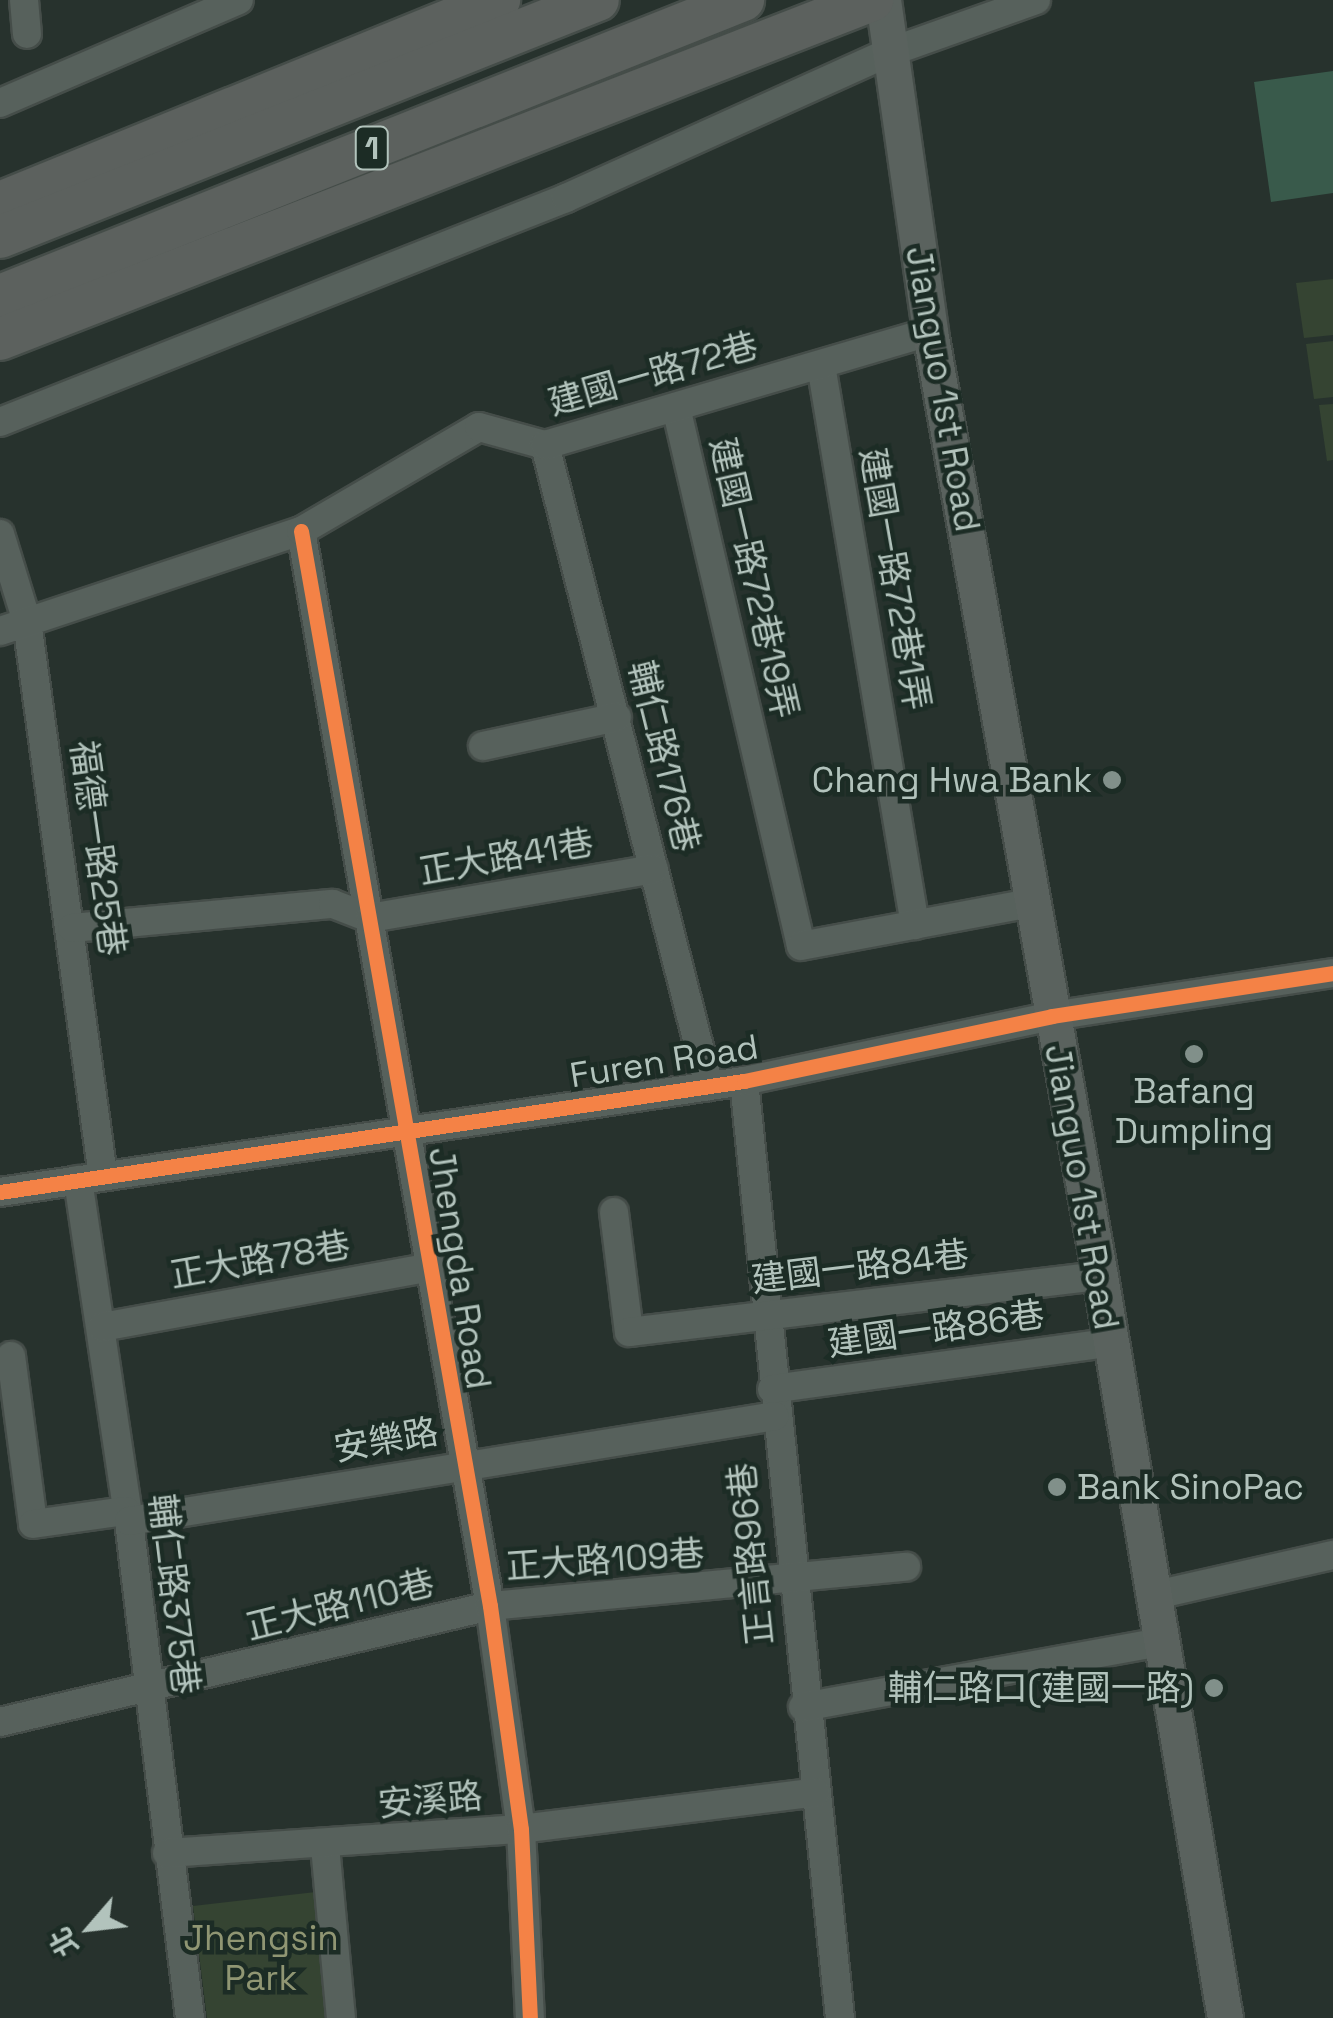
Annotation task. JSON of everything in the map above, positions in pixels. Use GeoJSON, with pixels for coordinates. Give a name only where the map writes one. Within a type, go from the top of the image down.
{"type":"FeatureCollection","features":[{"type":"Feature","properties":{"kind":"highway"},"geometry":{"type":"LineString","coordinates":[[0,203],[500,0]]}},
{"type":"Feature","properties":{"kind":"highway","name":"1"},"geometry":{"type":"LineString","coordinates":[[0,236],[598,0]]}},
{"type":"Feature","properties":{"kind":"highway","name":"1"},"geometry":{"type":"LineString","coordinates":[[0,296],[743,0]]}},
{"type":"Feature","properties":{"kind":"highway"},"geometry":{"type":"LineString","coordinates":[[0,339],[853,6]]}},
{"type":"Feature","properties":{"kind":"main road","name":"Jianguo 1st Road"},"geometry":{"type":"LineString","coordinates":[[883,0],[930,332],[1100,1276],[1224,2018]]}},
{"type":"Feature","properties":{"kind":"street"},"geometry":{"type":"LineString","coordinates":[[24,0],[28,34]]}},
{"type":"Feature","properties":{"kind":"street"},"geometry":{"type":"LineString","coordinates":[[0,104],[239,0]]}},
{"type":"Feature","properties":{"kind":"street"},"geometry":{"type":"LineString","coordinates":[[0,422],[566,198],[890,52],[1036,0]]}},
{"type":"Feature","properties":{"kind":"street","name":"建國一路72巷"},"geometry":{"type":"LineString","coordinates":[[14,626],[301,531],[479,426],[544,445],[930,332]]}},
{"type":"Feature","properties":{"kind":"street","name":"建國一路72巷1弄"},"geometry":{"type":"LineString","coordinates":[[821,365],[915,925]]}},
{"type":"Feature","properties":{"kind":"street","name":"建國一路72巷19弄"},"geometry":{"type":"LineString","coordinates":[[676,407],[800,946],[1031,902]]}},
{"type":"Feature","properties":{"kind":"street","name":"輔仁路176巷"},"geometry":{"type":"LineString","coordinates":[[544,445],[709,1086]]}},
{"type":"Feature","properties":{"kind":"street","name":"Jhengda Road"},"geometry":{"type":"LineString","coordinates":[[301,531],[432,1266],[461,1465],[490,1606],[521,1829],[530,2018]]}},
{"type":"Feature","properties":{"kind":"street","name":"福德一路25巷"},"geometry":{"type":"LineString","coordinates":[[0,534],[72,928],[91,1178]]}},
{"type":"Feature","properties":{"kind":"street"},"geometry":{"type":"LineString","coordinates":[[483,746],[617,717]]}},
{"type":"Feature","properties":{"kind":"street","name":"正大路41巷"},"geometry":{"type":"LineString","coordinates":[[370,918],[654,869]]}},
{"type":"Feature","properties":{"kind":"street"},"geometry":{"type":"LineString","coordinates":[[72,928],[332,904],[370,918]]}},
{"type":"Feature","properties":{"kind":"street","name":"Furen Road"},"geometry":{"type":"LineString","coordinates":[[0,1192],[406,1128],[744,1082],[1052,1016],[1333,973]]}},
{"type":"Feature","properties":{"kind":"street","name":"正言路96巷"},"geometry":{"type":"LineString","coordinates":[[744,1082],[803,1707],[840,2018]]}},
{"type":"Feature","properties":{"kind":"street","name":"輔仁路375巷"},"geometry":{"type":"LineString","coordinates":[[91,1178],[102,1328],[190,2018]]}},
{"type":"Feature","properties":{"kind":"street","name":"建國一路84巷"},"geometry":{"type":"LineString","coordinates":[[614,1212],[629,1332],[1100,1276]]}},
{"type":"Feature","properties":{"kind":"street","name":"正大路78巷"},"geometry":{"type":"LineString","coordinates":[[102,1328],[432,1266]]}},
{"type":"Feature","properties":{"kind":"street","name":"建國一路86巷"},"geometry":{"type":"LineString","coordinates":[[773,1403],[1110,1342]]}},
{"type":"Feature","properties":{"kind":"street","name":"安樂路"},"geometry":{"type":"LineString","coordinates":[[11,1356],[32,1524],[128,1516],[461,1465],[773,1403]]}},
{"type":"Feature","properties":{"kind":"street"},"geometry":{"type":"LineString","coordinates":[[1151,1596],[1333,1555]]}},
{"type":"Feature","properties":{"kind":"street","name":"正大路109巷"},"geometry":{"type":"LineString","coordinates":[[490,1606],[791,1583],[906,1568]]}},
{"type":"Feature","properties":{"kind":"street","name":"正大路110巷"},"geometry":{"type":"LineString","coordinates":[[0,1722],[150,1690],[490,1606]]}},
{"type":"Feature","properties":{"kind":"street"},"geometry":{"type":"LineString","coordinates":[[803,1707],[1159,1642]]}},
{"type":"Feature","properties":{"kind":"street","name":"安溪路"},"geometry":{"type":"LineString","coordinates":[[167,1853],[326,1846],[521,1829],[816,1792]]}},
{"type":"Feature","properties":{"kind":"street"},"geometry":{"type":"LineString","coordinates":[[326,1846],[341,2018]]}},
{"type":"Feature","properties":{"kind":"green space"},"geometry":{"type":"Polygon","coordinates":[[[1333,279],[1333,335],[1304,338],[1296,283],[1333,279]]]}},
{"type":"Feature","properties":{"kind":"green space"},"geometry":{"type":"Polygon","coordinates":[[[1333,341],[1333,397],[1314,399],[1306,344],[1333,341]]]}},
{"type":"Feature","properties":{"kind":"green space"},"geometry":{"type":"Polygon","coordinates":[[[1333,404],[1333,460],[1327,461],[1319,405],[1333,404]]]}},
{"type":"Feature","properties":{"kind":"green space","name":"Jhengsin Park"},"geometry":{"type":"Polygon","coordinates":[[[316,1892],[328,2018],[207,2018],[193,1906],[316,1892]]]}},
{"type":"Feature","properties":{"kind":"shaded area"},"geometry":{"type":"Polygon","coordinates":[[[1333,71],[1333,193],[1271,202],[1254,82],[1333,71]]]}},
{"type":"Feature","properties":{"kind":"cycle path"},"geometry":{"type":"LineString","coordinates":[[301,531],[490,1606],[521,1829],[530,2018]]}},
{"type":"Feature","properties":{"kind":"cycle path"},"geometry":{"type":"LineString","coordinates":[[0,1192],[744,1081],[1052,1016],[1333,973]]}},
{"type":"Feature","properties":{"kind":"place","name":"Chang Hwa Bank"},"geometry":{"type":"Point","coordinates":[1112,780]}},
{"type":"Feature","properties":{"kind":"place","name":"Bafang Dumpling"},"geometry":{"type":"Point","coordinates":[1194,1054]}},
{"type":"Feature","properties":{"kind":"place","name":"Bank SinoPac"},"geometry":{"type":"Point","coordinates":[1057,1487]}},
{"type":"Feature","properties":{"kind":"place","name":"輔仁路口(建國一路)"},"geometry":{"type":"Point","coordinates":[1214,1688]}}]}
